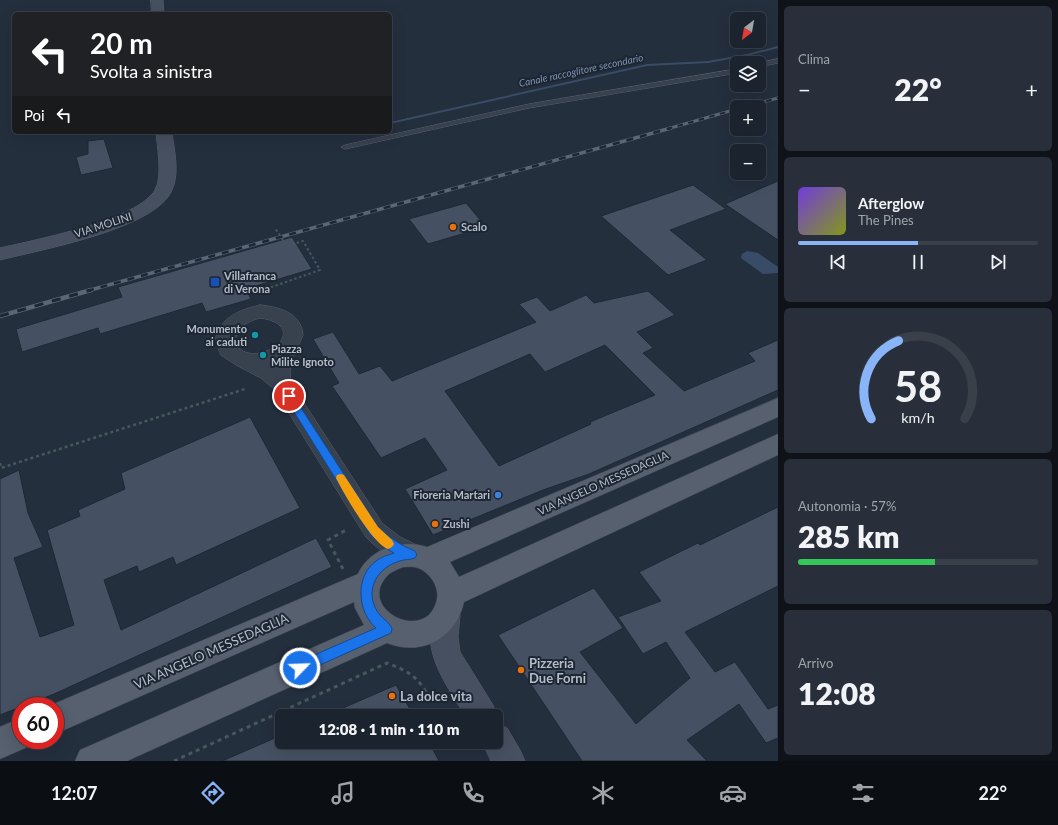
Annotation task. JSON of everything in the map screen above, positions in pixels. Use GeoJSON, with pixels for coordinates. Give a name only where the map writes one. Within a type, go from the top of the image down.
{"type":"FeatureCollection","features":[{"type":"Feature","properties":{"kind":"main road"},"geometry":{"type":"LineString","coordinates":[[157,0],[158,12]]}},
{"type":"Feature","properties":{"kind":"main road","name":"VIA MOLINI"},"geometry":{"type":"LineString","coordinates":[[0,254],[106,226],[149,207],[159,199],[167,183],[164,134]]}},
{"type":"Feature","properties":{"kind":"main road","name":"VIA ANGELO MESSEDAGLIA"},"geometry":{"type":"LineString","coordinates":[[420,557],[778,407]]}},
{"type":"Feature","properties":{"kind":"main road"},"geometry":{"type":"LineString","coordinates":[[92,761],[397,632],[419,634],[430,630],[439,624],[448,605],[778,444]]}},
{"type":"Feature","properties":{"kind":"main road"},"geometry":{"type":"LineString","coordinates":[[448,659],[435,646],[425,639],[397,632],[376,620],[369,608],[362,576],[380,564],[400,555],[420,557],[437,566],[444,574],[449,583],[448,605],[443,639],[444,649],[448,659],[478,709]]}},
{"type":"Feature","properties":{"kind":"main road","name":"VIA ANGELO MESSEDAGLIA"},"geometry":{"type":"LineString","coordinates":[[64,715],[362,576]]}},
{"type":"Feature","properties":{"kind":"main road"},"geometry":{"type":"LineString","coordinates":[[0,743],[12,738]]}},
{"type":"Feature","properties":{"kind":"main road"},"geometry":{"type":"LineString","coordinates":[[502,749],[509,761]]}},
{"type":"Feature","properties":{"kind":"street"},"geometry":{"type":"LineString","coordinates":[[281,384],[279,371],[286,350],[290,344],[293,332],[290,324],[276,314],[265,312],[246,315],[236,320],[226,331],[224,340],[226,347],[234,355],[262,368],[281,384],[371,525],[388,544],[398,550],[420,557]]}},
{"type":"Feature","properties":{"kind":"street"},"geometry":{"type":"LineString","coordinates":[[244,360],[257,361],[269,359],[286,350]]}},
{"type":"Feature","properties":{"kind":"street"},"geometry":{"type":"LineString","coordinates":[[362,576],[379,547],[371,525]]}},
{"type":"Feature","properties":{"kind":"lane"},"geometry":{"type":"LineString","coordinates":[[766,64],[778,61]]}},
{"type":"Feature","properties":{"kind":"lane"},"geometry":{"type":"LineString","coordinates":[[346,147],[528,106],[730,72]]}},
{"type":"Feature","properties":{"kind":"path"},"geometry":{"type":"LineString","coordinates":[[265,312],[269,288],[320,270],[303,241],[287,246],[275,228]]}},
{"type":"Feature","properties":{"kind":"path"},"geometry":{"type":"LineString","coordinates":[[0,463],[1,468],[245,389]]}},
{"type":"Feature","properties":{"kind":"path"},"geometry":{"type":"LineString","coordinates":[[362,576],[340,561],[328,540],[371,525]]}},
{"type":"Feature","properties":{"kind":"path"},"geometry":{"type":"LineString","coordinates":[[174,761],[361,673],[387,663],[409,673],[422,684],[429,698]]}},
{"type":"Feature","properties":{"kind":"water"},"geometry":{"type":"Polygon","coordinates":[[[747,251],[758,253],[778,267],[778,273],[763,274],[741,258],[742,254],[747,251]]]}},
{"type":"Feature","properties":{"kind":"building"},"geometry":{"type":"Polygon","coordinates":[[[104,139],[113,168],[81,175],[76,157],[88,154],[88,141],[104,139]]]}},
{"type":"Feature","properties":{"kind":"building"},"geometry":{"type":"Polygon","coordinates":[[[778,181],[778,240],[725,204],[778,181]]]}},
{"type":"Feature","properties":{"kind":"building"},"geometry":{"type":"Polygon","coordinates":[[[693,185],[726,209],[670,230],[707,260],[668,275],[601,216],[693,185]]]}},
{"type":"Feature","properties":{"kind":"building"},"geometry":{"type":"Polygon","coordinates":[[[466,203],[486,227],[428,244],[409,219],[466,203]]]}},
{"type":"Feature","properties":{"kind":"building"},"geometry":{"type":"Polygon","coordinates":[[[292,237],[312,269],[246,289],[251,299],[206,312],[202,303],[100,334],[98,328],[22,352],[16,329],[122,297],[118,287],[292,237]]]}},
{"type":"Feature","properties":{"kind":"building"},"geometry":{"type":"Polygon","coordinates":[[[648,291],[675,315],[637,332],[653,348],[643,353],[684,391],[755,361],[748,353],[778,340],[778,390],[589,474],[543,490],[433,535],[405,489],[447,470],[425,438],[381,458],[332,386],[339,383],[313,339],[333,332],[359,374],[380,366],[392,381],[536,322],[519,304],[537,297],[550,311],[586,295],[594,303],[648,291]],[[605,345],[545,372],[530,354],[445,391],[499,466],[591,424],[590,422],[655,395],[605,345]]]}},
{"type":"Feature","properties":{"kind":"building"},"geometry":{"type":"Polygon","coordinates":[[[250,417],[300,508],[176,565],[173,557],[139,572],[137,566],[104,580],[121,630],[316,538],[332,567],[54,694],[46,697],[12,697],[12,710],[0,715],[0,479],[19,470],[28,513],[43,547],[14,558],[40,637],[74,625],[47,530],[80,516],[78,510],[125,489],[121,473],[250,417]]]}},
{"type":"Feature","properties":{"kind":"building"},"geometry":{"type":"Polygon","coordinates":[[[778,507],[778,586],[685,632],[715,672],[735,662],[768,709],[778,705],[778,738],[766,743],[739,704],[687,740],[707,761],[582,761],[498,635],[594,588],[623,628],[580,652],[636,724],[690,678],[666,642],[643,654],[618,617],[661,601],[639,572],[698,543],[700,545],[778,507]]]}},
{"type":"Feature","properties":{"kind":"building"},"geometry":{"type":"Polygon","coordinates":[[[396,685],[410,709],[341,709],[396,685]]]}},
{"type":"Feature","properties":{"kind":"building"},"geometry":{"type":"Polygon","coordinates":[[[275,738],[275,749],[433,749],[439,761],[222,761],[275,738]]]}},
{"type":"Feature","properties":{"kind":"waterway","name":"Canale raccoglitore secondario"},"geometry":{"type":"LineString","coordinates":[[392,123],[647,65],[708,62],[747,55],[778,47]]}},
{"type":"Feature","properties":{"kind":"railway"},"geometry":{"type":"LineString","coordinates":[[766,101],[778,98]]}},
{"type":"Feature","properties":{"kind":"railway"},"geometry":{"type":"LineString","coordinates":[[667,129],[730,111]]}},
{"type":"Feature","properties":{"kind":"railway"},"geometry":{"type":"LineString","coordinates":[[87,291],[671,128]]}},
{"type":"Feature","properties":{"kind":"railway"},"geometry":{"type":"LineString","coordinates":[[0,316],[91,290]]}},
{"type":"Feature","properties":{"kind":"slow traffic"},"geometry":{"type":"LineString","coordinates":[[341,478],[374,530],[388,544]]}},
{"type":"Feature","properties":{"kind":"place","name":"Scalo"},"geometry":{"type":"Point","coordinates":[453,227]}},
{"type":"Feature","properties":{"kind":"place","name":"Villafranca di Verona"},"geometry":{"type":"Point","coordinates":[215,282]}},
{"type":"Feature","properties":{"kind":"place","name":"Monumento ai caduti"},"geometry":{"type":"Point","coordinates":[255,335]}},
{"type":"Feature","properties":{"kind":"place","name":"Piazza Milite Ignoto"},"geometry":{"type":"Point","coordinates":[263,355]}},
{"type":"Feature","properties":{"kind":"place","name":"Fioreria Martari"},"geometry":{"type":"Point","coordinates":[498,495]}},
{"type":"Feature","properties":{"kind":"place","name":"Zushi"},"geometry":{"type":"Point","coordinates":[435,524]}},
{"type":"Feature","properties":{"kind":"place","name":"Pizzeria Due Forni"},"geometry":{"type":"Point","coordinates":[521,670]}},
{"type":"Feature","properties":{"kind":"place","name":"La dolce vita"},"geometry":{"type":"Point","coordinates":[392,696]}},
{"type":"Feature","properties":{"kind":"route"},"geometry":{"type":"LineString","coordinates":[[289,396],[374,530],[388,544],[398,550],[412,555],[400,555],[380,564],[373,572],[368,582],[366,595],[369,608],[376,620],[387,629],[300,668]]}}]}
